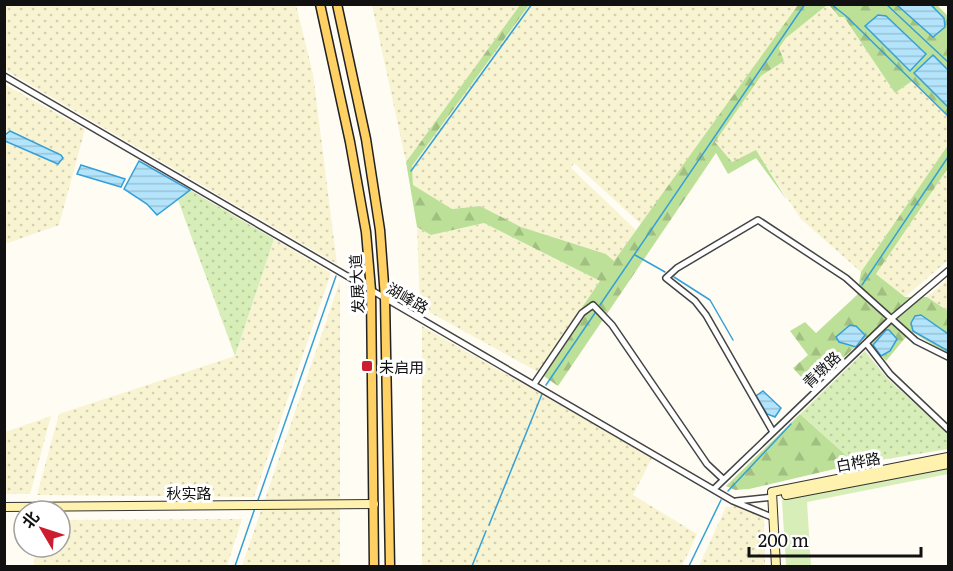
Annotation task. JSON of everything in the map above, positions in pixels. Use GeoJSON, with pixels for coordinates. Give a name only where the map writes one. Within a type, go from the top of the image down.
{"type":"FeatureCollection","features":[{"type":"Feature","properties":{"kind":"main road","name":"发展大道"},"geometry":{"type":"LineString","coordinates":[[320,4],[350,142],[366,232],[371,290],[374,567]]}},
{"type":"Feature","properties":{"kind":"main road","name":"发展大道"},"geometry":{"type":"LineString","coordinates":[[337,4],[366,139],[381,230],[385,298],[390,567]]}},
{"type":"Feature","properties":{"kind":"street","name":"湖峰路"},"geometry":{"type":"LineString","coordinates":[[4,76],[733,501],[774,518]]}},
{"type":"Feature","properties":{"kind":"street"},"geometry":{"type":"LineString","coordinates":[[772,432],[706,315],[695,301],[666,278],[677,268],[758,220],[846,278],[916,341],[948,357]]}},
{"type":"Feature","properties":{"kind":"street","name":"青墩路"},"geometry":{"type":"LineString","coordinates":[[714,489],[891,319],[948,271]]}},
{"type":"Feature","properties":{"kind":"street"},"geometry":{"type":"LineString","coordinates":[[534,384],[582,313],[593,305],[612,325],[707,464],[723,479]]}},
{"type":"Feature","properties":{"kind":"street"},"geometry":{"type":"LineString","coordinates":[[866,343],[890,374],[948,429]]}},
{"type":"Feature","properties":{"kind":"street","name":"白桦路"},"geometry":{"type":"LineString","coordinates":[[772,495],[948,457]]}},
{"type":"Feature","properties":{"kind":"street","name":"白桦路"},"geometry":{"type":"LineString","coordinates":[[772,495],[948,464]]}},
{"type":"Feature","properties":{"kind":"street"},"geometry":{"type":"LineString","coordinates":[[733,501],[772,495],[776,567]]}},
{"type":"Feature","properties":{"kind":"street","name":"秋实路"},"geometry":{"type":"LineString","coordinates":[[4,507],[374,504]]}},
{"type":"Feature","properties":{"kind":"shaded area"},"geometry":{"type":"Polygon","coordinates":[[[5,4],[296,5],[313,74],[337,264],[5,70],[5,4]]]}},
{"type":"Feature","properties":{"kind":"shaded area"},"geometry":{"type":"Polygon","coordinates":[[[372,5],[520,5],[406,162],[372,5]]]}},
{"type":"Feature","properties":{"kind":"shaded area"},"geometry":{"type":"Polygon","coordinates":[[[529,5],[798,5],[641,224],[574,163],[571,168],[636,230],[614,261],[606,254],[521,227],[480,206],[452,209],[413,185],[412,166],[529,5]]]}},
{"type":"Feature","properties":{"kind":"shaded area"},"geometry":{"type":"Polygon","coordinates":[[[827,5],[839,17],[844,17],[895,93],[912,81],[948,116],[948,145],[861,272],[801,219],[756,151],[732,162],[715,142],[761,76],[784,61],[779,48],[786,38],[827,5]]]}},
{"type":"Feature","properties":{"kind":"shaded area"},"geometry":{"type":"Polygon","coordinates":[[[4,84],[85,129],[59,225],[5,244],[4,84]]]}},
{"type":"Feature","properties":{"kind":"shaded area"},"geometry":{"type":"Polygon","coordinates":[[[948,168],[948,260],[905,297],[876,274],[948,168]]]}},
{"type":"Feature","properties":{"kind":"shaded area"},"geometry":{"type":"Polygon","coordinates":[[[484,223],[600,281],[538,372],[420,307],[417,227],[431,235],[484,223]]]}},
{"type":"Feature","properties":{"kind":"shaded area"},"geometry":{"type":"Polygon","coordinates":[[[274,239],[331,273],[254,497],[37,495],[59,414],[235,356],[274,239]]]}},
{"type":"Feature","properties":{"kind":"shaded area"},"geometry":{"type":"Polygon","coordinates":[[[948,279],[948,311],[927,297],[948,279]]]}},
{"type":"Feature","properties":{"kind":"shaded area"},"geometry":{"type":"Polygon","coordinates":[[[340,281],[340,566],[242,566],[340,281]]]}},
{"type":"Feature","properties":{"kind":"shaded area"},"geometry":{"type":"Polygon","coordinates":[[[422,326],[652,458],[633,495],[697,534],[682,566],[422,566],[422,326]]]}},
{"type":"Feature","properties":{"kind":"shaded area"},"geometry":{"type":"Polygon","coordinates":[[[51,416],[30,494],[5,494],[5,432],[51,416]]]}},
{"type":"Feature","properties":{"kind":"shaded area"},"geometry":{"type":"Polygon","coordinates":[[[738,506],[764,516],[765,566],[699,566],[726,507],[738,506]]]}},
{"type":"Feature","properties":{"kind":"shaded area"},"geometry":{"type":"Polygon","coordinates":[[[242,519],[227,566],[34,566],[34,559],[72,559],[72,520],[242,519]]]}},
{"type":"Feature","properties":{"kind":"green space"},"geometry":{"type":"Polygon","coordinates":[[[520,5],[529,5],[412,166],[413,185],[452,209],[480,206],[521,227],[606,254],[614,261],[798,5],[827,5],[786,38],[779,48],[784,61],[761,76],[715,142],[732,162],[756,150],[787,200],[756,158],[728,174],[716,153],[558,386],[538,372],[600,281],[484,223],[431,235],[417,227],[406,162],[520,5]]]}},
{"type":"Feature","properties":{"kind":"green space"},"geometry":{"type":"Polygon","coordinates":[[[829,5],[937,5],[948,16],[948,116],[912,81],[895,93],[844,17],[839,17],[829,5]]]}},
{"type":"Feature","properties":{"kind":"green space"},"geometry":{"type":"Polygon","coordinates":[[[948,145],[948,168],[876,274],[905,297],[927,297],[948,311],[948,354],[909,330],[886,361],[866,337],[811,388],[793,368],[808,355],[790,331],[805,322],[816,333],[857,295],[861,272],[948,145]]]}},
{"type":"Feature","properties":{"kind":"green space"},"geometry":{"type":"Polygon","coordinates":[[[190,190],[274,239],[235,356],[178,200],[190,190]]]}},
{"type":"Feature","properties":{"kind":"green space"},"geometry":{"type":"Polygon","coordinates":[[[865,351],[887,378],[948,434],[948,449],[856,464],[800,414],[865,351]]]}},
{"type":"Feature","properties":{"kind":"green space"},"geometry":{"type":"Polygon","coordinates":[[[800,414],[856,464],[749,489],[735,490],[726,486],[800,414]]]}},
{"type":"Feature","properties":{"kind":"green space"},"geometry":{"type":"Polygon","coordinates":[[[948,467],[948,474],[807,502],[811,566],[786,566],[782,500],[948,467]]]}},
{"type":"Feature","properties":{"kind":"water"},"geometry":{"type":"Polygon","coordinates":[[[897,5],[931,5],[944,18],[945,27],[933,37],[897,5]]]}},
{"type":"Feature","properties":{"kind":"water"},"geometry":{"type":"Polygon","coordinates":[[[878,15],[886,16],[926,54],[910,71],[865,26],[878,15]]]}},
{"type":"Feature","properties":{"kind":"water"},"geometry":{"type":"Polygon","coordinates":[[[933,55],[948,70],[948,107],[914,73],[933,55]]]}},
{"type":"Feature","properties":{"kind":"water"},"geometry":{"type":"Polygon","coordinates":[[[10,131],[63,158],[58,164],[5,141],[5,135],[10,131]]]}},
{"type":"Feature","properties":{"kind":"water"},"geometry":{"type":"Polygon","coordinates":[[[139,161],[190,190],[157,215],[147,204],[124,189],[139,161]]]}},
{"type":"Feature","properties":{"kind":"water"},"geometry":{"type":"Polygon","coordinates":[[[81,165],[125,179],[121,187],[77,174],[81,165]]]}},
{"type":"Feature","properties":{"kind":"water"},"geometry":{"type":"Polygon","coordinates":[[[921,315],[948,334],[948,351],[913,331],[911,323],[915,316],[921,315]]]}},
{"type":"Feature","properties":{"kind":"water"},"geometry":{"type":"Polygon","coordinates":[[[850,325],[856,326],[865,335],[856,347],[839,342],[836,337],[850,325]]]}},
{"type":"Feature","properties":{"kind":"water"},"geometry":{"type":"Polygon","coordinates":[[[886,330],[889,330],[897,339],[890,351],[881,356],[873,345],[886,330]]]}},
{"type":"Feature","properties":{"kind":"water"},"geometry":{"type":"Polygon","coordinates":[[[763,391],[781,408],[775,417],[767,414],[756,396],[763,391]]]}},
{"type":"Feature","properties":{"kind":"waterway"},"geometry":{"type":"LineString","coordinates":[[411,171],[532,4]]}},
{"type":"Feature","properties":{"kind":"waterway"},"geometry":{"type":"LineString","coordinates":[[600,305],[805,4]]}},
{"type":"Feature","properties":{"kind":"waterway"},"geometry":{"type":"LineString","coordinates":[[831,4],[948,116]]}},
{"type":"Feature","properties":{"kind":"waterway"},"geometry":{"type":"LineString","coordinates":[[886,4],[948,62]]}},
{"type":"Feature","properties":{"kind":"waterway"},"geometry":{"type":"LineString","coordinates":[[862,285],[948,157]]}},
{"type":"Feature","properties":{"kind":"waterway"},"geometry":{"type":"LineString","coordinates":[[635,255],[665,272]]}},
{"type":"Feature","properties":{"kind":"waterway"},"geometry":{"type":"LineString","coordinates":[[258,500],[336,276]]}},
{"type":"Feature","properties":{"kind":"waterway"},"geometry":{"type":"LineString","coordinates":[[674,277],[710,300],[733,340]]}},
{"type":"Feature","properties":{"kind":"waterway"},"geometry":{"type":"LineString","coordinates":[[546,385],[595,313]]}},
{"type":"Feature","properties":{"kind":"waterway"},"geometry":{"type":"LineString","coordinates":[[489,525],[542,394]]}},
{"type":"Feature","properties":{"kind":"waterway"},"geometry":{"type":"LineString","coordinates":[[728,491],[791,424]]}},
{"type":"Feature","properties":{"kind":"waterway"},"geometry":{"type":"LineString","coordinates":[[689,566],[721,500]]}},
{"type":"Feature","properties":{"kind":"waterway"},"geometry":{"type":"LineString","coordinates":[[235,566],[255,508]]}},
{"type":"Feature","properties":{"kind":"waterway"},"geometry":{"type":"LineString","coordinates":[[472,566],[486,531]]}},
{"type":"Feature","properties":{"kind":"place","name":"未启用"},"geometry":{"type":"Point","coordinates":[367,366]}}]}
